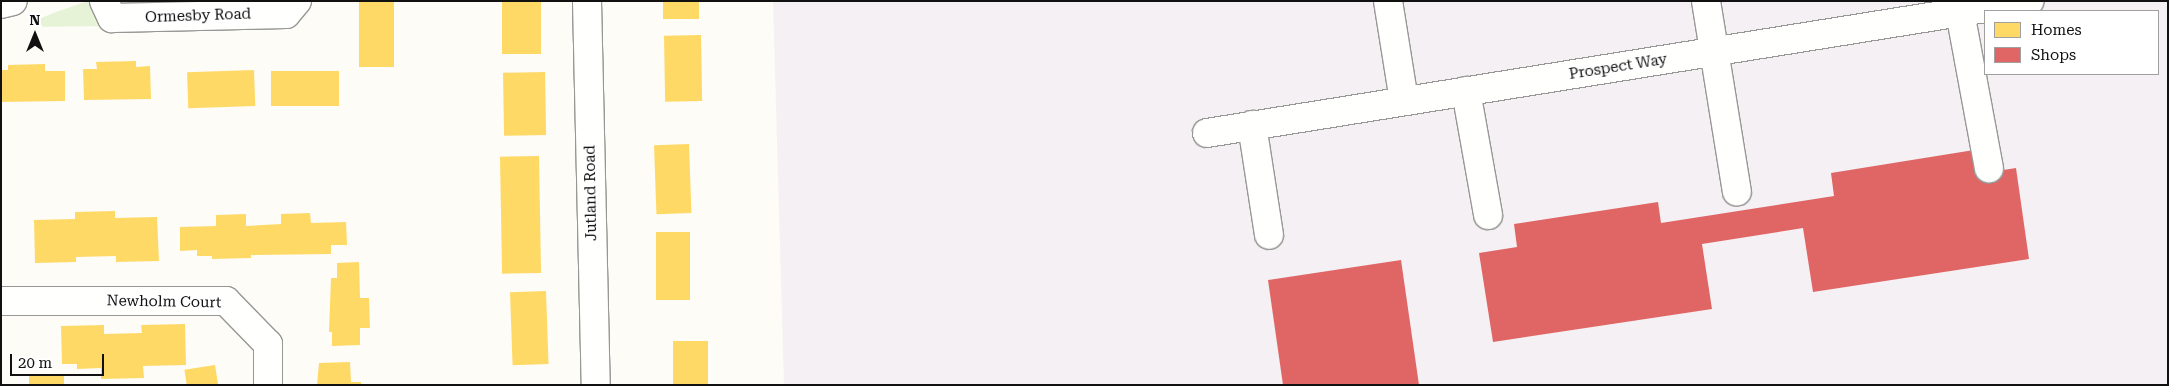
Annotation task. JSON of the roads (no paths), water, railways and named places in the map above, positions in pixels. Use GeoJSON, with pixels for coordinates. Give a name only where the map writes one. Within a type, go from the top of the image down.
{"type":"FeatureCollection","features":[{"type":"Feature","properties":{"kind":"street"},"geometry":{"type":"LineString","coordinates":[[1,4],[13,1]]}},
{"type":"Feature","properties":{"kind":"street","name":"Ormesby Road"},"geometry":{"type":"LineString","coordinates":[[104,1],[112,18],[286,14],[297,1]]}},
{"type":"Feature","properties":{"kind":"street","name":"Jutland Road"},"geometry":{"type":"LineString","coordinates":[[587,1],[596,385]]}},
{"type":"Feature","properties":{"kind":"street"},"geometry":{"type":"LineString","coordinates":[[1388,1],[1404,101]]}},
{"type":"Feature","properties":{"kind":"street"},"geometry":{"type":"LineString","coordinates":[[1706,1],[1737,192]]}},
{"type":"Feature","properties":{"kind":"street","name":"Prospect Way"},"geometry":{"type":"LineString","coordinates":[[1207,132],[2029,1]]}},
{"type":"Feature","properties":{"kind":"street"},"geometry":{"type":"LineString","coordinates":[[1960,12],[1989,168]]}},
{"type":"Feature","properties":{"kind":"street"},"geometry":{"type":"LineString","coordinates":[[1466,91],[1488,215]]}},
{"type":"Feature","properties":{"kind":"street"},"geometry":{"type":"LineString","coordinates":[[1252,125],[1269,235]]}},
{"type":"Feature","properties":{"kind":"street","name":"Newholm Court"},"geometry":{"type":"LineString","coordinates":[[1,301],[226,301],[268,344],[268,385]]}}]}
